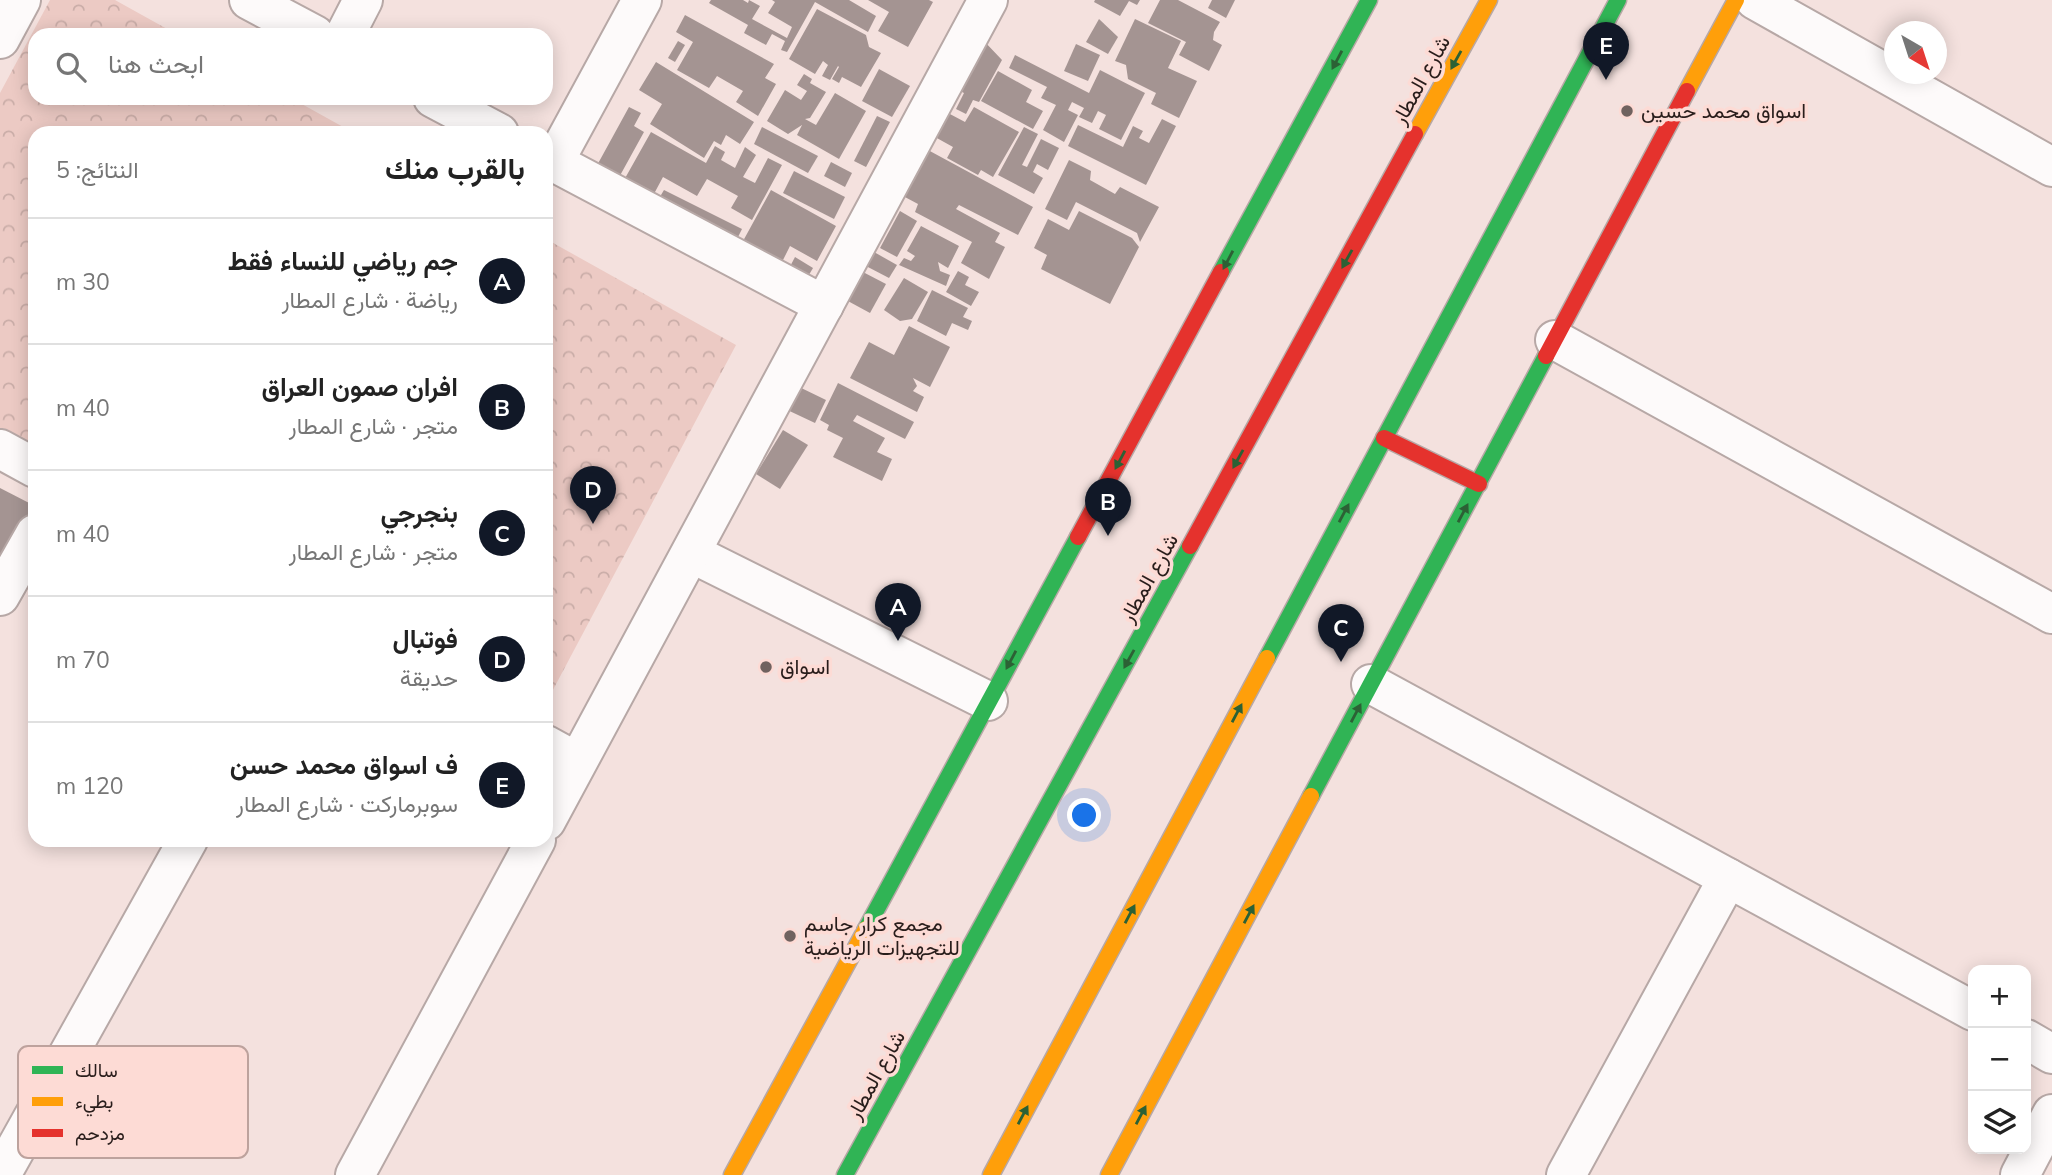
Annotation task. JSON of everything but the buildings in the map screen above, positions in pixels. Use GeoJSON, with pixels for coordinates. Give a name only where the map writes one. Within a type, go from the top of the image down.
{"type":"FeatureCollection","features":[{"type":"Feature","properties":{"kind":"main road"},"geometry":{"type":"LineString","coordinates":[[732,1175],[1369,0]]}},
{"type":"Feature","properties":{"kind":"main road","name":"شارع المطار"},"geometry":{"type":"LineString","coordinates":[[845,1175],[1489,0]]}},
{"type":"Feature","properties":{"kind":"main road"},"geometry":{"type":"LineString","coordinates":[[991,1175],[1618,0]]}},
{"type":"Feature","properties":{"kind":"main road"},"geometry":{"type":"LineString","coordinates":[[1109,1175],[1736,0]]}},
{"type":"Feature","properties":{"kind":"main road"},"geometry":{"type":"LineString","coordinates":[[1384,438],[1479,484]]}},
{"type":"Feature","properties":{"kind":"street"},"geometry":{"type":"LineString","coordinates":[[0,39],[21,0]]}},
{"type":"Feature","properties":{"kind":"street"},"geometry":{"type":"LineString","coordinates":[[249,0],[302,28]]}},
{"type":"Feature","properties":{"kind":"street"},"geometry":{"type":"LineString","coordinates":[[349,28],[363,0]]}},
{"type":"Feature","properties":{"kind":"street"},"geometry":{"type":"LineString","coordinates":[[553,155],[642,0]]}},
{"type":"Feature","properties":{"kind":"street"},"geometry":{"type":"LineString","coordinates":[[553,792],[562,754],[691,553],[988,0]]}},
{"type":"Feature","properties":{"kind":"street"},"geometry":{"type":"LineString","coordinates":[[1755,0],[2052,167]]}},
{"type":"Feature","properties":{"kind":"street"},"geometry":{"type":"LineString","coordinates":[[446,105],[486,126]]}},
{"type":"Feature","properties":{"kind":"street"},"geometry":{"type":"LineString","coordinates":[[553,162],[824,305]]}},
{"type":"Feature","properties":{"kind":"street"},"geometry":{"type":"LineString","coordinates":[[1555,340],[2052,614]]}},
{"type":"Feature","properties":{"kind":"street"},"geometry":{"type":"LineString","coordinates":[[0,449],[28,464]]}},
{"type":"Feature","properties":{"kind":"street"},"geometry":{"type":"LineString","coordinates":[[0,596],[28,546]]}},
{"type":"Feature","properties":{"kind":"street"},"geometry":{"type":"LineString","coordinates":[[691,553],[988,701]]}},
{"type":"Feature","properties":{"kind":"street"},"geometry":{"type":"LineString","coordinates":[[1371,684],[1968,1008]]}},
{"type":"Feature","properties":{"kind":"street"},"geometry":{"type":"LineString","coordinates":[[73,1046],[183,847]]}},
{"type":"Feature","properties":{"kind":"street"},"geometry":{"type":"LineString","coordinates":[[355,1175],[532,847]]}},
{"type":"Feature","properties":{"kind":"street"},"geometry":{"type":"LineString","coordinates":[[1566,1175],[1728,878]]}},
{"type":"Feature","properties":{"kind":"street"},"geometry":{"type":"LineString","coordinates":[[2031,1042],[2052,1054]]}},
{"type":"Feature","properties":{"kind":"street"},"geometry":{"type":"LineString","coordinates":[[2020,1175],[2052,1114]]}},
{"type":"Feature","properties":{"kind":"street"},"geometry":{"type":"LineString","coordinates":[[1,1175],[18,1144]]}},
{"type":"Feature","properties":{"kind":"green space"},"geometry":{"type":"Polygon","coordinates":[[[50,0],[115,0],[165,28],[35,28],[50,0]]]}},
{"type":"Feature","properties":{"kind":"green space"},"geometry":{"type":"Polygon","coordinates":[[[28,41],[28,105],[304,105],[341,126],[28,126],[28,452],[0,437],[0,93],[28,41]]]}},
{"type":"Feature","properties":{"kind":"green space"},"geometry":{"type":"Polygon","coordinates":[[[553,243],[736,345],[553,690],[553,243]]]}},
{"type":"Feature","properties":{"kind":"traffic: fast"},"geometry":{"type":"LineString","coordinates":[[1221,272],[1369,0]]}},
{"type":"Feature","properties":{"kind":"traffic: fast"},"geometry":{"type":"LineString","coordinates":[[1267,658],[1618,0]]}},
{"type":"Feature","properties":{"kind":"traffic: fast"},"geometry":{"type":"LineString","coordinates":[[1311,796],[1546,356]]}},
{"type":"Feature","properties":{"kind":"traffic: fast"},"geometry":{"type":"LineString","coordinates":[[866,929],[1078,537]]}},
{"type":"Feature","properties":{"kind":"traffic: fast"},"geometry":{"type":"LineString","coordinates":[[845,1175],[1190,546]]}},
{"type":"Feature","properties":{"kind":"traffic: slow"},"geometry":{"type":"LineString","coordinates":[[1415,134],[1489,0]]}},
{"type":"Feature","properties":{"kind":"traffic: slow"},"geometry":{"type":"LineString","coordinates":[[1687,91],[1736,0]]}},
{"type":"Feature","properties":{"kind":"traffic: slow"},"geometry":{"type":"LineString","coordinates":[[991,1175],[1267,658]]}},
{"type":"Feature","properties":{"kind":"traffic: slow"},"geometry":{"type":"LineString","coordinates":[[1109,1175],[1311,796]]}},
{"type":"Feature","properties":{"kind":"traffic: slow"},"geometry":{"type":"LineString","coordinates":[[732,1175],[866,929]]}},
{"type":"Feature","properties":{"kind":"traffic: jam"},"geometry":{"type":"LineString","coordinates":[[1546,356],[1687,91]]}},
{"type":"Feature","properties":{"kind":"traffic: jam"},"geometry":{"type":"LineString","coordinates":[[1190,546],[1415,134]]}},
{"type":"Feature","properties":{"kind":"traffic: jam"},"geometry":{"type":"LineString","coordinates":[[1078,537],[1221,272]]}},
{"type":"Feature","properties":{"kind":"traffic: jam"},"geometry":{"type":"LineString","coordinates":[[1384,438],[1479,484]]}},
{"type":"Feature","properties":{"kind":"place","name":"ف اسواق محمد حسن"},"geometry":{"type":"Point","coordinates":[1606,80]}},
{"type":"Feature","properties":{"kind":"place","name":"اسواق محمد حسين"},"geometry":{"type":"Point","coordinates":[1627,111]}},
{"type":"Feature","properties":{"kind":"place","name":"فوتبال"},"geometry":{"type":"Point","coordinates":[593,524]}},
{"type":"Feature","properties":{"kind":"place","name":"افران صمون العراق"},"geometry":{"type":"Point","coordinates":[1108,536]}},
{"type":"Feature","properties":{"kind":"place","name":"جم رياضي للنساء فقط"},"geometry":{"type":"Point","coordinates":[898,641]}},
{"type":"Feature","properties":{"kind":"place","name":"بنجرجي"},"geometry":{"type":"Point","coordinates":[1341,662]}},
{"type":"Feature","properties":{"kind":"place","name":"اسواق"},"geometry":{"type":"Point","coordinates":[766,667]}},
{"type":"Feature","properties":{"kind":"place","name":"مجمع كرار جاسم للتجهيزات الرياضية"},"geometry":{"type":"Point","coordinates":[790,936]}}]}
